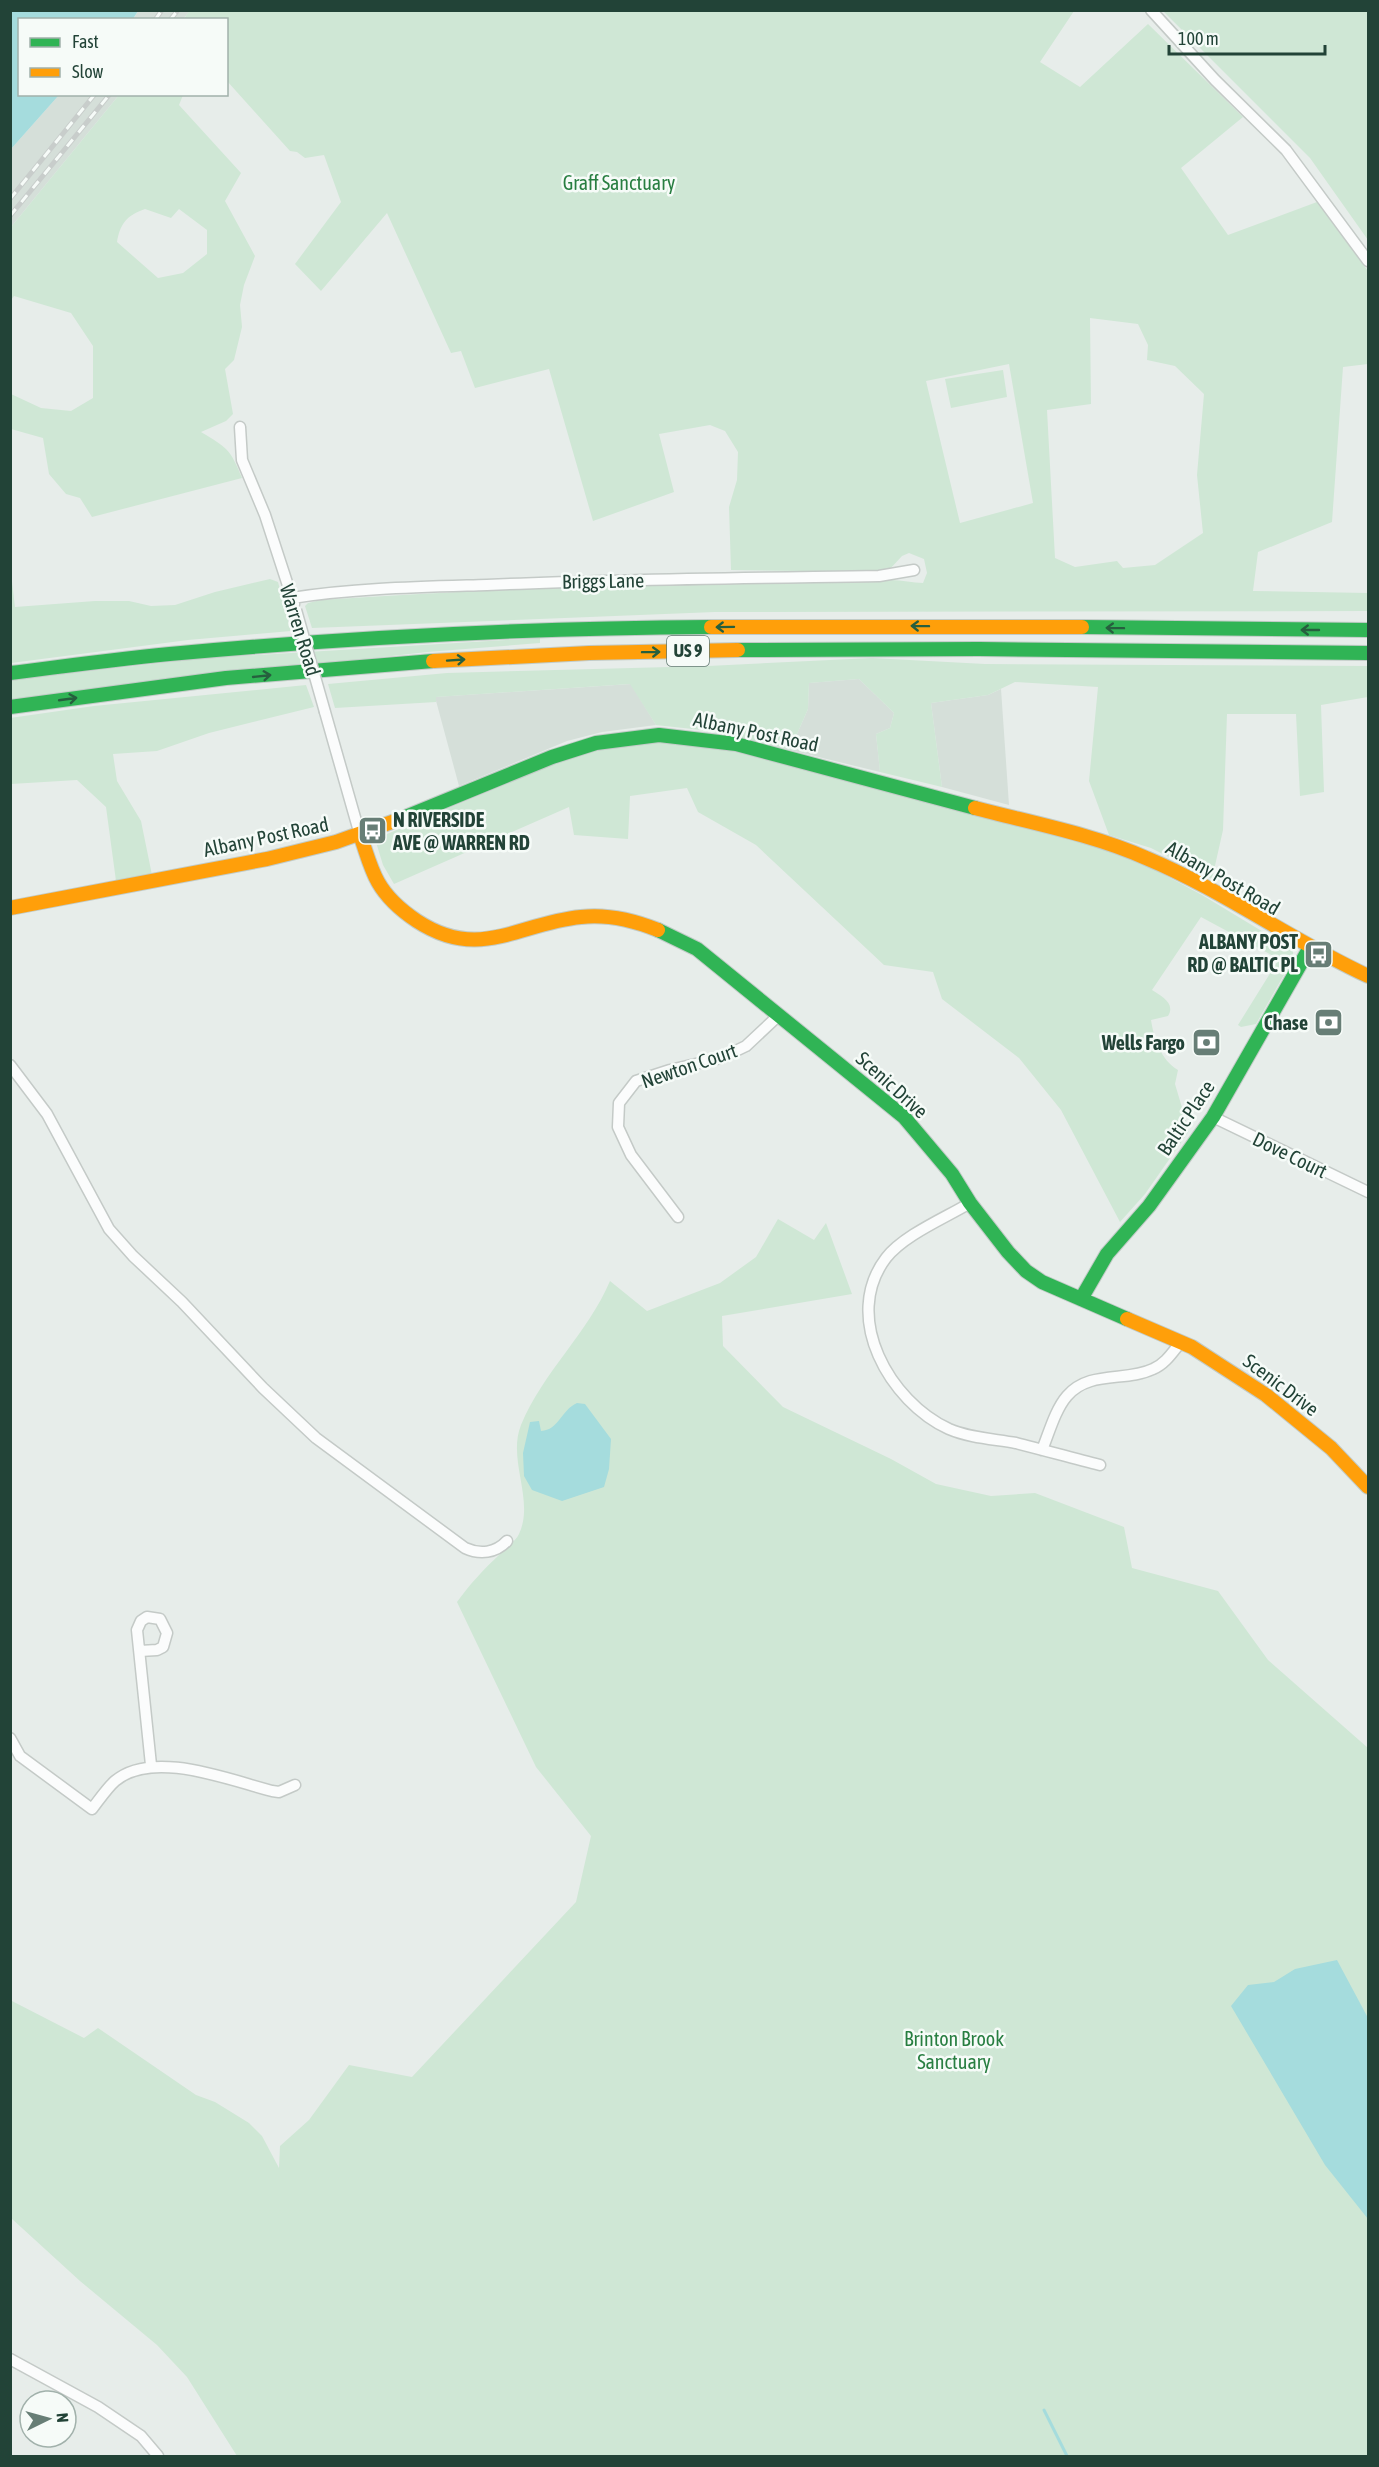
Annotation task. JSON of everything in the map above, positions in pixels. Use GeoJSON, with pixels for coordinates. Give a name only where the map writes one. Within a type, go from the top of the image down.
{"type":"FeatureCollection","features":[{"type":"Feature","properties":{"kind":"main road","name":"US 9"},"geometry":{"type":"LineString","coordinates":[[10,674],[136,658],[288,644],[593,628],[918,626],[1368,630]]}},
{"type":"Feature","properties":{"kind":"main road","name":"US 9"},"geometry":{"type":"LineString","coordinates":[[10,707],[132,690],[290,673],[588,653],[907,649],[1368,653]]}},
{"type":"Feature","properties":{"kind":"main road","name":"Albany Post Road"},"geometry":{"type":"LineString","coordinates":[[10,908],[316,848],[360,835],[570,751],[616,739],[649,735],[699,738],[788,757],[1115,845],[1169,868],[1309,949],[1368,976]]}},
{"type":"Feature","properties":{"kind":"main road","name":"Scenic Drive"},"geometry":{"type":"LineString","coordinates":[[360,835],[379,884],[405,914],[456,939],[474,940],[511,934],[591,916],[630,919],[670,934],[697,950],[904,1117],[952,1174],[970,1203],[1008,1252],[1026,1271],[1042,1282],[1192,1347],[1266,1395],[1330,1448],[1368,1487]]}},
{"type":"Feature","properties":{"kind":"main road","name":"Baltic Place"},"geometry":{"type":"LineString","coordinates":[[1081,1299],[1107,1254],[1149,1206],[1213,1117],[1309,949]]}},
{"type":"Feature","properties":{"kind":"street"},"geometry":{"type":"LineString","coordinates":[[1151,10],[1215,80],[1287,150],[1368,261]]}},
{"type":"Feature","properties":{"kind":"street","name":"Warren Road"},"geometry":{"type":"LineString","coordinates":[[240,427],[242,460],[265,515],[296,610],[360,835]]}},
{"type":"Feature","properties":{"kind":"street","name":"Briggs Lane"},"geometry":{"type":"LineString","coordinates":[[292,598],[318,594],[498,584],[879,576],[914,570]]}},
{"type":"Feature","properties":{"kind":"street","name":"Newton Court"},"geometry":{"type":"LineString","coordinates":[[678,1216],[631,1155],[618,1127],[619,1103],[636,1082],[670,1070],[721,1058],[746,1046],[779,1015]]}},
{"type":"Feature","properties":{"kind":"street"},"geometry":{"type":"LineString","coordinates":[[10,1065],[47,1114],[109,1228],[133,1256],[182,1302],[263,1388],[316,1438],[465,1548],[472,1551],[492,1551],[507,1541]]}},
{"type":"Feature","properties":{"kind":"street","name":"Dove Court"},"geometry":{"type":"LineString","coordinates":[[1213,1117],[1368,1192]]}},
{"type":"Feature","properties":{"kind":"street"},"geometry":{"type":"LineString","coordinates":[[970,1203],[910,1238],[887,1258],[876,1277],[868,1315],[869,1334],[876,1354],[889,1376],[923,1413],[950,1429],[1100,1465]]}},
{"type":"Feature","properties":{"kind":"street"},"geometry":{"type":"LineString","coordinates":[[1042,1450],[1065,1397],[1076,1387],[1087,1381],[1140,1374],[1156,1368],[1180,1343]]}},
{"type":"Feature","properties":{"kind":"street"},"geometry":{"type":"LineString","coordinates":[[140,1651],[151,1765]]}},
{"type":"Feature","properties":{"kind":"street"},"geometry":{"type":"LineString","coordinates":[[10,1738],[20,1756],[92,1809],[116,1780],[151,1765],[194,1770],[279,1792],[295,1785]]}},
{"type":"Feature","properties":{"kind":"street"},"geometry":{"type":"LineString","coordinates":[[10,2359],[98,2407],[141,2436],[158,2457]]}},
{"type":"Feature","properties":{"kind":"shaded area"},"geometry":{"type":"Polygon","coordinates":[[[138,11],[190,11],[184,18],[134,18],[138,11]]]}},
{"type":"Feature","properties":{"kind":"shaded area"},"geometry":{"type":"Polygon","coordinates":[[[58,96],[118,96],[11,227],[11,149],[58,96]]]}},
{"type":"Feature","properties":{"kind":"shaded area"},"geometry":{"type":"Polygon","coordinates":[[[859,679],[894,713],[890,728],[876,734],[880,772],[790,750],[808,709],[809,683],[859,679]]]}},
{"type":"Feature","properties":{"kind":"shaded area"},"geometry":{"type":"Polygon","coordinates":[[[631,684],[656,725],[602,732],[567,741],[459,786],[435,697],[631,684]]]}},
{"type":"Feature","properties":{"kind":"shaded area"},"geometry":{"type":"Polygon","coordinates":[[[1001,689],[1009,805],[942,787],[931,703],[988,695],[1001,689]]]}},
{"type":"Feature","properties":{"kind":"green space","name":"Graff Sanctuary"},"geometry":{"type":"Polygon","coordinates":[[[190,10],[1074,11],[1040,62],[1080,87],[1148,24],[1243,117],[1181,168],[1228,235],[1317,202],[1368,271],[1368,364],[1343,367],[1332,522],[1258,552],[1253,591],[1368,593],[1368,611],[715,612],[312,628],[305,606],[321,600],[677,583],[891,580],[923,583],[927,573],[924,559],[909,553],[902,556],[889,570],[880,572],[731,570],[729,507],[737,480],[738,452],[725,431],[710,425],[659,434],[674,492],[593,521],[549,369],[475,388],[461,351],[451,353],[387,213],[321,291],[295,264],[341,202],[324,155],[305,158],[297,152],[290,151],[228,82],[228,18],[184,18],[190,10]],[[1090,318],[1091,404],[1047,410],[1055,558],[1075,567],[1117,561],[1123,568],[1155,565],[1203,533],[1197,475],[1204,394],[1175,366],[1147,360],[1148,345],[1138,324],[1090,318]],[[1009,364],[926,381],[960,523],[1033,503],[1009,364]]]}},
{"type":"Feature","properties":{"kind":"green space"},"geometry":{"type":"Polygon","coordinates":[[[1163,11],[1368,11],[1368,240],[1310,158],[1163,11]]]}},
{"type":"Feature","properties":{"kind":"green space"},"geometry":{"type":"Polygon","coordinates":[[[118,96],[183,96],[179,105],[241,173],[225,201],[255,256],[244,285],[240,305],[242,327],[234,360],[225,369],[233,414],[226,421],[201,432],[231,454],[242,478],[92,517],[80,498],[66,494],[49,474],[43,438],[11,429],[11,394],[41,408],[71,411],[93,398],[93,346],[71,313],[14,296],[11,300],[11,227],[118,96]],[[145,209],[133,214],[122,225],[118,236],[117,242],[158,278],[183,273],[207,254],[207,230],[179,209],[171,218],[145,209]]]}},
{"type":"Feature","properties":{"kind":"green space"},"geometry":{"type":"Polygon","coordinates":[[[1003,370],[1007,397],[951,408],[945,379],[1003,370]]]}},
{"type":"Feature","properties":{"kind":"green space"},"geometry":{"type":"Polygon","coordinates":[[[10,565],[15,607],[95,601],[129,601],[151,606],[175,605],[215,592],[270,579],[278,582],[291,631],[188,640],[11,663],[10,565]]]}},
{"type":"Feature","properties":{"kind":"green space"},"geometry":{"type":"Polygon","coordinates":[[[540,638],[540,643],[427,652],[11,699],[10,680],[206,658],[540,638]]]}},
{"type":"Feature","properties":{"kind":"green space"},"geometry":{"type":"Polygon","coordinates":[[[872,658],[985,664],[1368,666],[1368,697],[1321,705],[1324,792],[1300,796],[1296,714],[1227,714],[1223,830],[1212,879],[1151,848],[1109,835],[1089,781],[1098,687],[1015,682],[988,695],[931,703],[942,787],[880,772],[876,734],[890,728],[894,713],[859,679],[809,683],[808,709],[790,750],[720,732],[656,725],[630,684],[436,697],[436,702],[335,708],[328,684],[447,673],[708,666],[872,658]]]}},
{"type":"Feature","properties":{"kind":"green space"},"geometry":{"type":"Polygon","coordinates":[[[306,685],[314,707],[209,733],[157,751],[113,754],[117,781],[141,821],[152,875],[116,881],[106,807],[77,780],[11,784],[10,718],[94,706],[306,685]]]}},
{"type":"Feature","properties":{"kind":"green space"},"geometry":{"type":"Polygon","coordinates":[[[651,741],[699,744],[735,752],[1082,842],[1146,865],[1202,895],[1285,945],[1293,951],[1293,959],[1256,1024],[1241,1027],[1238,1025],[1279,959],[1201,917],[1152,990],[1163,997],[1170,1007],[1168,1016],[1151,1020],[1159,1048],[1167,1061],[1178,1070],[1175,1084],[1189,1131],[1145,1194],[1120,1222],[1061,1110],[1019,1058],[942,999],[933,972],[884,965],[756,845],[698,812],[687,788],[630,796],[628,839],[574,835],[569,807],[394,884],[383,865],[375,839],[578,754],[651,741]]]}},
{"type":"Feature","properties":{"kind":"green space","name":"Brinton Brook Sanctuary"},"geometry":{"type":"Polygon","coordinates":[[[778,1219],[814,1240],[826,1223],[852,1294],[722,1316],[723,1346],[783,1407],[891,1459],[936,1484],[991,1496],[1035,1493],[1124,1527],[1132,1568],[1218,1591],[1268,1660],[1368,1748],[1368,2456],[237,2456],[187,2377],[157,2345],[80,2281],[11,2218],[10,2000],[84,2038],[98,2028],[196,2095],[215,2102],[249,2123],[262,2136],[279,2168],[280,2146],[309,2120],[349,2065],[412,2077],[576,1902],[591,1836],[536,1767],[457,1602],[477,1577],[519,1534],[524,1508],[517,1452],[521,1425],[541,1387],[590,1318],[610,1281],[647,1311],[720,1283],[756,1257],[778,1219]]]}},
{"type":"Feature","properties":{"kind":"water"},"geometry":{"type":"Polygon","coordinates":[[[11,10],[138,11],[134,18],[18,18],[18,96],[58,96],[11,149],[11,10]]]}},
{"type":"Feature","properties":{"kind":"water"},"geometry":{"type":"Polygon","coordinates":[[[577,1403],[585,1404],[611,1439],[609,1469],[604,1487],[562,1501],[532,1490],[524,1476],[523,1453],[530,1422],[539,1421],[541,1431],[547,1430],[577,1403]]]}},
{"type":"Feature","properties":{"kind":"water"},"geometry":{"type":"Polygon","coordinates":[[[1337,1960],[1368,2018],[1368,2219],[1325,2165],[1231,2006],[1248,1985],[1274,1982],[1295,1969],[1337,1960]]]}},
{"type":"Feature","properties":{"kind":"waterway"},"geometry":{"type":"LineString","coordinates":[[1044,2410],[1067,2456]]}},
{"type":"Feature","properties":{"kind":"railway"},"geometry":{"type":"LineString","coordinates":[[156,18],[162,10]]}},
{"type":"Feature","properties":{"kind":"railway"},"geometry":{"type":"LineString","coordinates":[[172,18],[178,10]]}},
{"type":"Feature","properties":{"kind":"railway"},"geometry":{"type":"LineString","coordinates":[[10,199],[93,96]]}},
{"type":"Feature","properties":{"kind":"railway"},"geometry":{"type":"LineString","coordinates":[[10,216],[108,96]]}},
{"type":"Feature","properties":{"kind":"traffic: fast"},"geometry":{"type":"LineString","coordinates":[[10,673],[160,655],[313,642],[512,631],[711,627]]}},
{"type":"Feature","properties":{"kind":"traffic: fast"},"geometry":{"type":"LineString","coordinates":[[1082,627],[1368,630]]}},
{"type":"Feature","properties":{"kind":"traffic: fast"},"geometry":{"type":"LineString","coordinates":[[738,650],[979,649],[1368,653]]}},
{"type":"Feature","properties":{"kind":"traffic: fast"},"geometry":{"type":"LineString","coordinates":[[10,707],[226,678],[433,661]]}},
{"type":"Feature","properties":{"kind":"traffic: fast"},"geometry":{"type":"LineString","coordinates":[[403,818],[552,757],[596,743],[659,735],[736,744],[975,808]]}},
{"type":"Feature","properties":{"kind":"traffic: fast"},"geometry":{"type":"LineString","coordinates":[[658,930],[697,949],[904,1117],[952,1174],[970,1203],[1008,1252],[1026,1271],[1042,1282],[1127,1319]]}},
{"type":"Feature","properties":{"kind":"traffic: fast"},"geometry":{"type":"LineString","coordinates":[[1081,1299],[1107,1254],[1149,1206],[1213,1117],[1309,949]]}},
{"type":"Feature","properties":{"kind":"traffic: slow"},"geometry":{"type":"LineString","coordinates":[[711,627],[1082,627]]}},
{"type":"Feature","properties":{"kind":"traffic: slow"},"geometry":{"type":"LineString","coordinates":[[433,661],[589,653],[738,650]]}},
{"type":"Feature","properties":{"kind":"traffic: slow"},"geometry":{"type":"LineString","coordinates":[[975,808],[1083,836],[1146,858],[1202,885],[1368,976]]}},
{"type":"Feature","properties":{"kind":"traffic: slow"},"geometry":{"type":"LineString","coordinates":[[10,908],[267,859],[336,842],[403,818]]}},
{"type":"Feature","properties":{"kind":"traffic: slow"},"geometry":{"type":"LineString","coordinates":[[360,835],[373,871],[386,893],[411,917],[440,933],[460,939],[499,937],[558,921],[591,916],[620,919],[658,930]]}},
{"type":"Feature","properties":{"kind":"traffic: slow"},"geometry":{"type":"LineString","coordinates":[[1127,1319],[1192,1347],[1266,1395],[1331,1448],[1368,1487]]}},
{"type":"Feature","properties":{"kind":"place","name":"N RIVERSIDE AVE @ WARREN RD"},"geometry":{"type":"Point","coordinates":[372,831]}},
{"type":"Feature","properties":{"kind":"place","name":"ALBANY POST RD @ BALTIC PL"},"geometry":{"type":"Point","coordinates":[1319,954]}},
{"type":"Feature","properties":{"kind":"place","name":"Chase"},"geometry":{"type":"Point","coordinates":[1329,1023]}},
{"type":"Feature","properties":{"kind":"place","name":"Wells Fargo"},"geometry":{"type":"Point","coordinates":[1206,1043]}}]}
